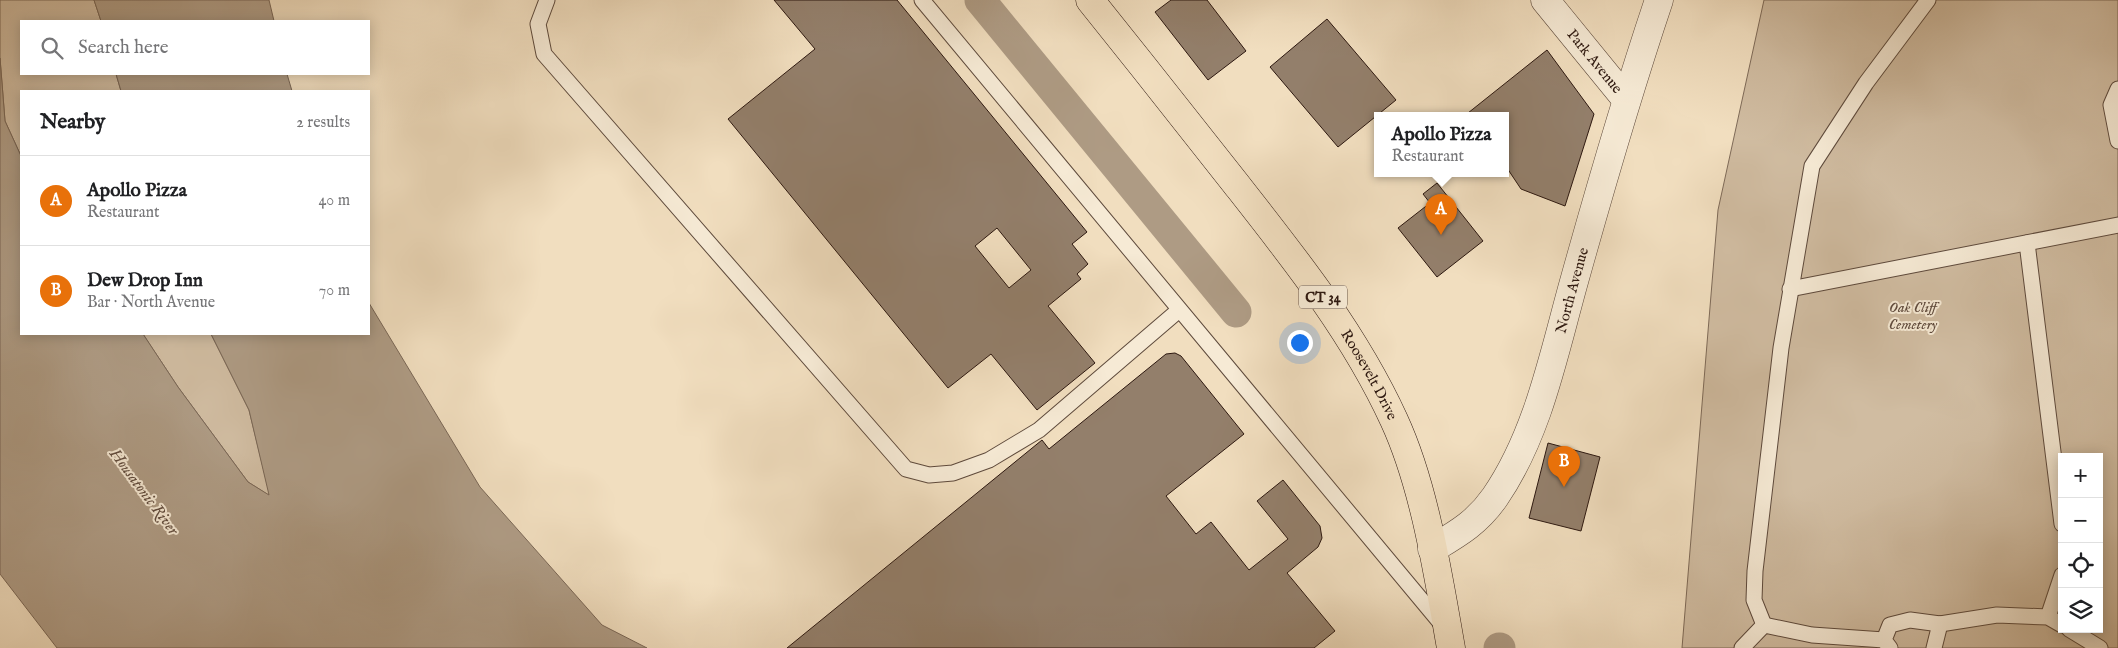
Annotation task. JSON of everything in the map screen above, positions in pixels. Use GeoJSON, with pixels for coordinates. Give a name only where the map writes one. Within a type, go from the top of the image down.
{"type":"FeatureCollection","features":[{"type":"Feature","properties":{"kind":"main road","name":"Roosevelt Drive"},"geometry":{"type":"LineString","coordinates":[[1090,0],[1302,267],[1350,337],[1394,421],[1414,475],[1432,549],[1449,640]]}},
{"type":"Feature","properties":{"kind":"street","name":"Park Avenue"},"geometry":{"type":"LineString","coordinates":[[1545,0],[1625,98]]}},
{"type":"Feature","properties":{"kind":"street","name":"North Avenue"},"geometry":{"type":"LineString","coordinates":[[1432,549],[1472,525],[1495,497],[1524,442],[1546,383],[1625,98],[1659,0]]}},
{"type":"Feature","properties":{"kind":"lane"},"geometry":{"type":"LineString","coordinates":[[547,0],[538,24],[544,54],[906,469],[929,475],[953,473],[990,460],[1039,430],[1179,310]]}},
{"type":"Feature","properties":{"kind":"lane"},"geometry":{"type":"LineString","coordinates":[[922,0],[1449,640]]}},
{"type":"Feature","properties":{"kind":"lane"},"geometry":{"type":"LineString","coordinates":[[1764,625],[1754,600],[1755,571],[1790,289],[1812,166],[1866,83],[1928,0]]}},
{"type":"Feature","properties":{"kind":"lane"},"geometry":{"type":"LineString","coordinates":[[2118,89],[2111,105],[2118,141]]}},
{"type":"Feature","properties":{"kind":"lane"},"geometry":{"type":"LineString","coordinates":[[1790,289],[2118,225]]}},
{"type":"Feature","properties":{"kind":"lane"},"geometry":{"type":"LineString","coordinates":[[2027,242],[2059,498]]}},
{"type":"Feature","properties":{"kind":"lane"},"geometry":{"type":"LineString","coordinates":[[2048,617],[2058,587]]}},
{"type":"Feature","properties":{"kind":"lane"},"geometry":{"type":"LineString","coordinates":[[1764,625],[1812,635],[1887,644],[1890,625],[1910,620],[1940,624],[1997,615],[2048,617],[2058,623]]}},
{"type":"Feature","properties":{"kind":"lane"},"geometry":{"type":"LineString","coordinates":[[1934,648],[1940,624]]}},
{"type":"Feature","properties":{"kind":"lane"},"geometry":{"type":"LineString","coordinates":[[1742,648],[1764,625]]}},
{"type":"Feature","properties":{"kind":"lane"},"geometry":{"type":"LineString","coordinates":[[2076,633],[2100,648]]}},
{"type":"Feature","properties":{"kind":"green space"},"geometry":{"type":"Polygon","coordinates":[[[0,0],[94,0],[101,20],[20,20],[20,75],[116,75],[121,90],[20,90],[20,154],[5,121],[0,58],[0,0]]]}},
{"type":"Feature","properties":{"kind":"green space","name":"Oak Cliff Cemetery"},"geometry":{"type":"Polygon","coordinates":[[[1764,0],[2118,0],[2118,648],[1682,648],[1718,210],[1764,0]]]}},
{"type":"Feature","properties":{"kind":"green space"},"geometry":{"type":"Polygon","coordinates":[[[144,335],[212,335],[249,410],[270,496],[248,482],[178,387],[144,335]]]}},
{"type":"Feature","properties":{"kind":"water"},"geometry":{"type":"Polygon","coordinates":[[[94,0],[269,0],[274,20],[101,20],[94,0]]]}},
{"type":"Feature","properties":{"kind":"water","name":"Housatonic River"},"geometry":{"type":"Polygon","coordinates":[[[0,58],[5,121],[20,154],[20,335],[144,335],[178,387],[248,482],[269,495],[249,410],[212,335],[370,335],[370,305],[480,487],[602,625],[647,648],[57,648],[0,574],[0,58]]]}},
{"type":"Feature","properties":{"kind":"water"},"geometry":{"type":"Polygon","coordinates":[[[116,75],[287,75],[292,90],[121,90],[116,75]]]}},
{"type":"Feature","properties":{"kind":"building"},"geometry":{"type":"Polygon","coordinates":[[[774,0],[897,0],[1087,232],[1072,244],[1088,264],[1077,274],[1081,279],[1048,306],[1095,363],[1037,410],[991,354],[948,388],[728,119],[815,49],[774,0]],[[997,228],[975,246],[1009,288],[1031,270],[997,228]]]}},
{"type":"Feature","properties":{"kind":"building"},"geometry":{"type":"Polygon","coordinates":[[[1171,0],[1207,0],[1246,51],[1208,80],[1155,12],[1171,0]]]}},
{"type":"Feature","properties":{"kind":"building"},"geometry":{"type":"Polygon","coordinates":[[[1327,19],[1396,100],[1381,112],[1374,112],[1374,118],[1338,147],[1270,67],[1327,19]]]}},
{"type":"Feature","properties":{"kind":"building"},"geometry":{"type":"Polygon","coordinates":[[[1547,50],[1594,114],[1565,206],[1521,189],[1509,171],[1509,112],[1469,112],[1547,50]]]}},
{"type":"Feature","properties":{"kind":"building"},"geometry":{"type":"Polygon","coordinates":[[[1437,183],[1483,241],[1437,277],[1398,228],[1430,203],[1423,194],[1437,183]]]}},
{"type":"Feature","properties":{"kind":"building"},"geometry":{"type":"Polygon","coordinates":[[[1175,353],[1181,356],[1244,434],[1166,496],[1196,534],[1211,522],[1249,570],[1288,539],[1257,501],[1283,480],[1320,526],[1322,538],[1318,547],[1287,573],[1335,631],[1314,648],[787,648],[1042,440],[1049,449],[1166,354],[1175,353]]]}},
{"type":"Feature","properties":{"kind":"building"},"geometry":{"type":"Polygon","coordinates":[[[1548,443],[1600,457],[1581,531],[1529,518],[1548,443]]]}},
{"type":"Feature","properties":{"kind":"waterway"},"geometry":{"type":"LineString","coordinates":[[980,0],[1236,312]]}},
{"type":"Feature","properties":{"kind":"place","name":"Apollo Pizza"},"geometry":{"type":"Point","coordinates":[1441,235]}},
{"type":"Feature","properties":{"kind":"place","name":"Dew Drop Inn"},"geometry":{"type":"Point","coordinates":[1564,487]}}]}
